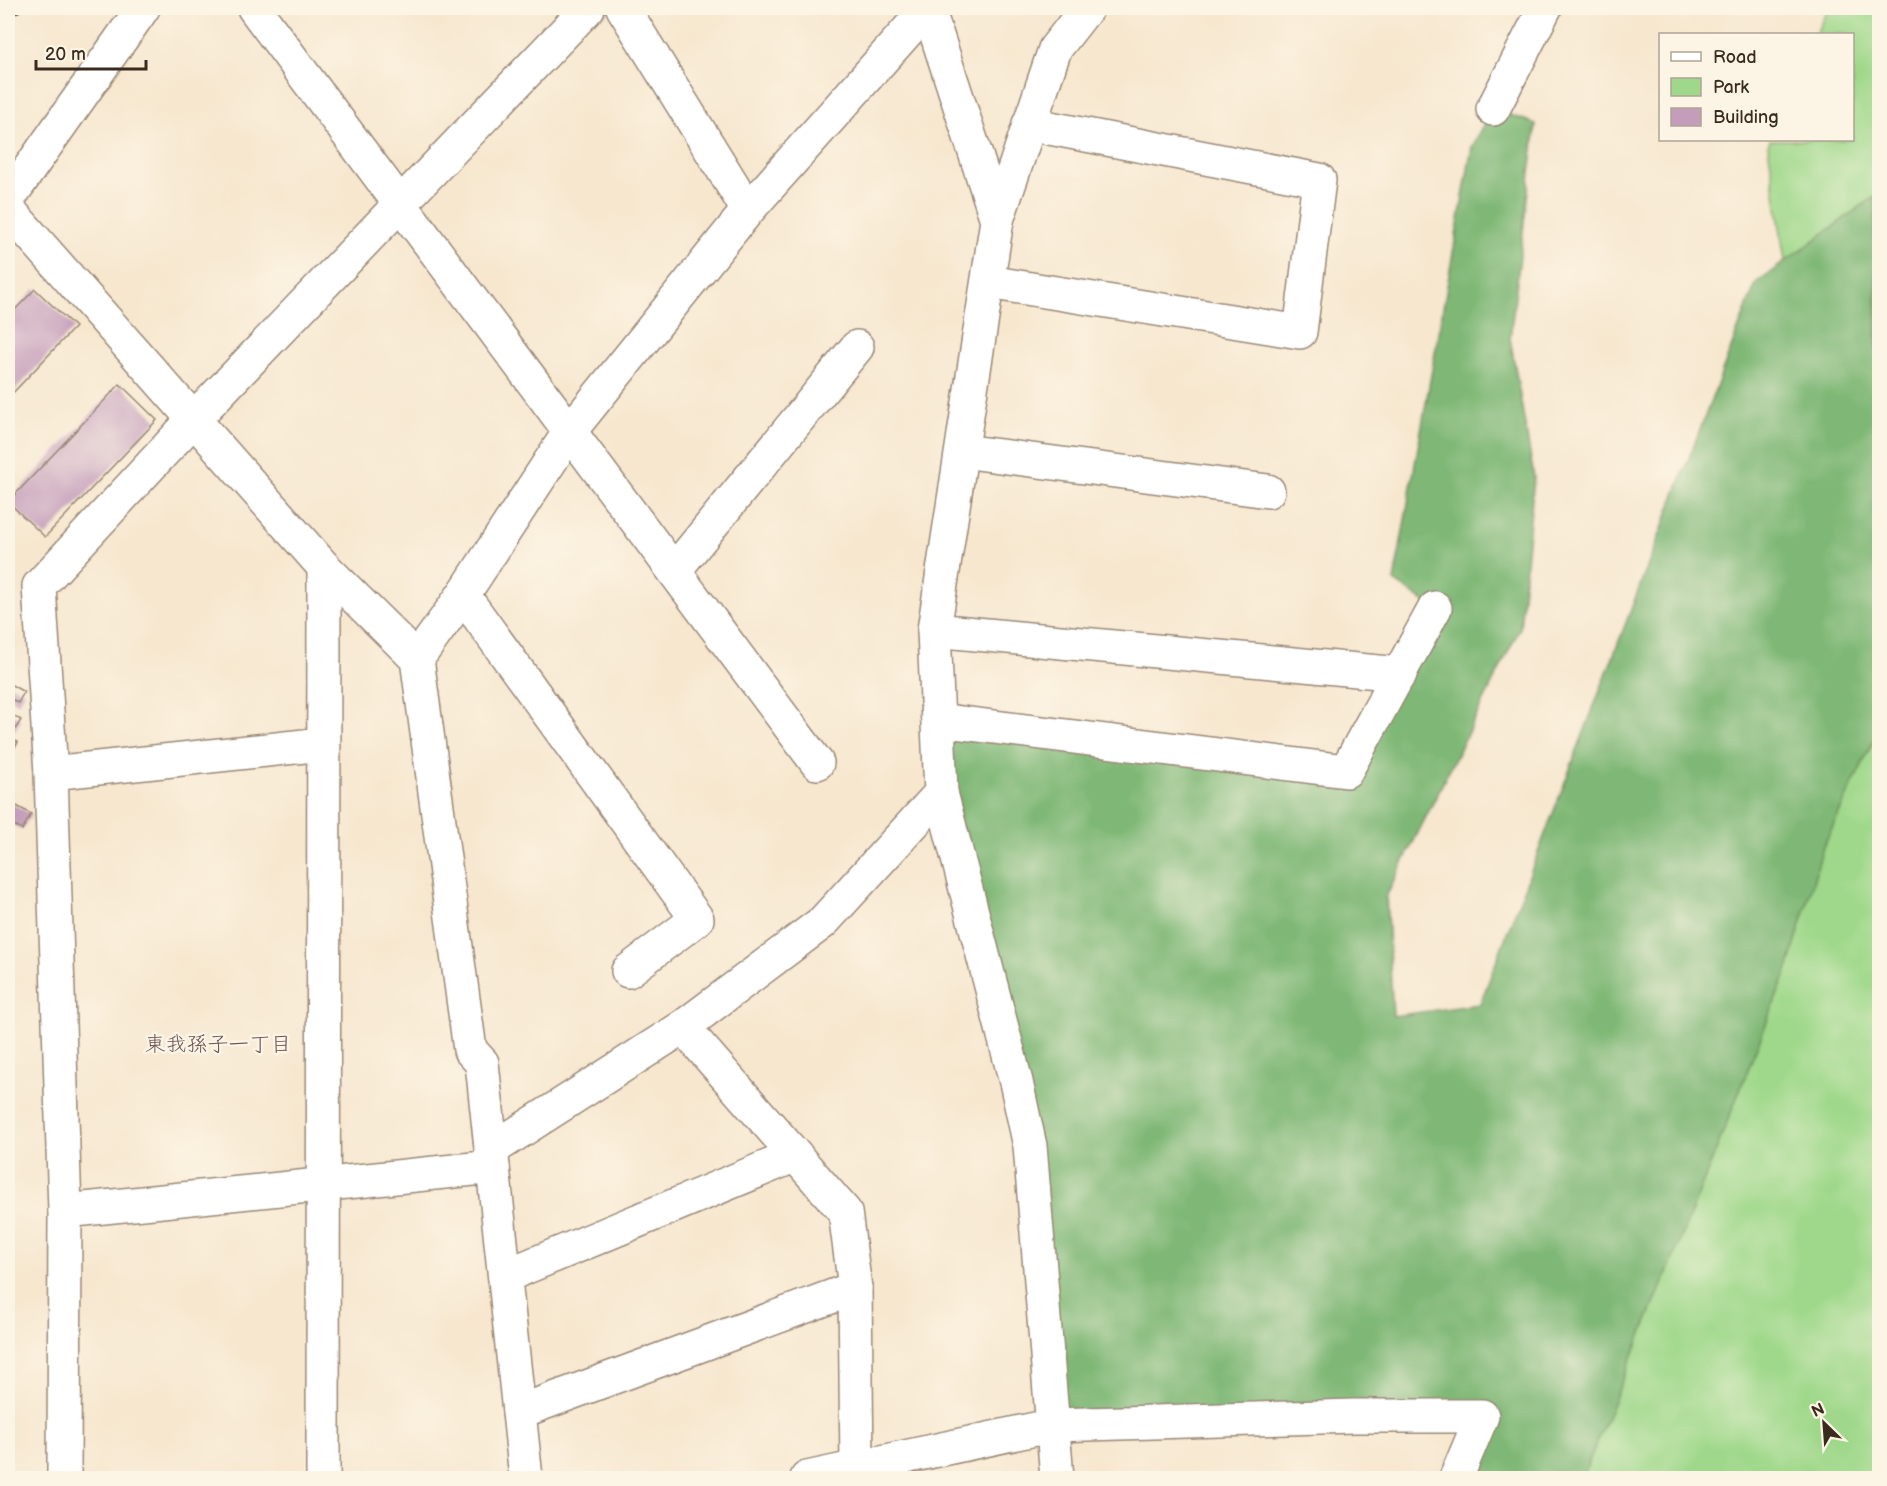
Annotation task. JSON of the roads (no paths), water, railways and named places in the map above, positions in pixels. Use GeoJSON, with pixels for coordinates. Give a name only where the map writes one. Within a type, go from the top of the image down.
{"type":"FeatureCollection","features":[{"type":"Feature","properties":{"kind":"street"},"geometry":{"type":"LineString","coordinates":[[8,199],[143,8]]}},
{"type":"Feature","properties":{"kind":"street"},"geometry":{"type":"LineString","coordinates":[[254,8],[817,763]]}},
{"type":"Feature","properties":{"kind":"street"},"geometry":{"type":"LineString","coordinates":[[64,1479],[65,1211],[51,773],[39,586],[400,203],[588,8]]}},
{"type":"Feature","properties":{"kind":"street"},"geometry":{"type":"LineString","coordinates":[[623,8],[748,210]]}},
{"type":"Feature","properties":{"kind":"street"},"geometry":{"type":"LineString","coordinates":[[417,658],[463,595],[570,432],[748,210],[928,8]]}},
{"type":"Feature","properties":{"kind":"street"},"geometry":{"type":"LineString","coordinates":[[928,8],[997,220]]}},
{"type":"Feature","properties":{"kind":"street"},"geometry":{"type":"LineString","coordinates":[[1057,1479],[1030,1146],[1016,1082],[941,793],[934,630],[997,220],[1055,49],[1087,8]]}},
{"type":"Feature","properties":{"kind":"street"},"geometry":{"type":"LineString","coordinates":[[1493,109],[1545,8]]}},
{"type":"Feature","properties":{"kind":"street"},"geometry":{"type":"LineString","coordinates":[[988,282],[1300,332],[1319,180],[1029,124]]}},
{"type":"Feature","properties":{"kind":"street"},"geometry":{"type":"LineString","coordinates":[[8,209],[324,567],[417,658],[470,1050],[482,1063],[526,1479]]}},
{"type":"Feature","properties":{"kind":"street"},"geometry":{"type":"LineString","coordinates":[[674,571],[857,346]]}},
{"type":"Feature","properties":{"kind":"street"},"geometry":{"type":"LineString","coordinates":[[962,451],[1268,491]]}},
{"type":"Feature","properties":{"kind":"street"},"geometry":{"type":"LineString","coordinates":[[323,1479],[322,744],[324,567]]}},
{"type":"Feature","properties":{"kind":"street"},"geometry":{"type":"LineString","coordinates":[[463,595],[697,919],[628,971]]}},
{"type":"Feature","properties":{"kind":"street"},"geometry":{"type":"LineString","coordinates":[[938,720],[1346,771],[1435,609]]}},
{"type":"Feature","properties":{"kind":"street"},"geometry":{"type":"LineString","coordinates":[[934,630],[1400,674]]}},
{"type":"Feature","properties":{"kind":"street"},"geometry":{"type":"LineString","coordinates":[[51,773],[322,744]]}},
{"type":"Feature","properties":{"kind":"street"},"geometry":{"type":"LineString","coordinates":[[65,1211],[324,1184],[493,1158],[683,1027],[823,922],[941,793]]}},
{"type":"Feature","properties":{"kind":"street"},"geometry":{"type":"LineString","coordinates":[[683,1027],[845,1212],[855,1288],[857,1467]]}},
{"type":"Feature","properties":{"kind":"street"},"geometry":{"type":"LineString","coordinates":[[505,1276],[796,1155]]}},
{"type":"Feature","properties":{"kind":"street"},"geometry":{"type":"LineString","coordinates":[[519,1412],[855,1288]]}},
{"type":"Feature","properties":{"kind":"street"},"geometry":{"type":"LineString","coordinates":[[811,1478],[1054,1425],[1354,1416],[1482,1416],[1456,1479]]}},
{"type":"Feature","properties":{"kind":"railway"},"geometry":{"type":"LineString","coordinates":[[8,15],[19,8]]}},
{"type":"Feature","properties":{"kind":"district","name":"東我孫子一丁目"},"geometry":{"type":"Point","coordinates":[218,1044]}}]}
